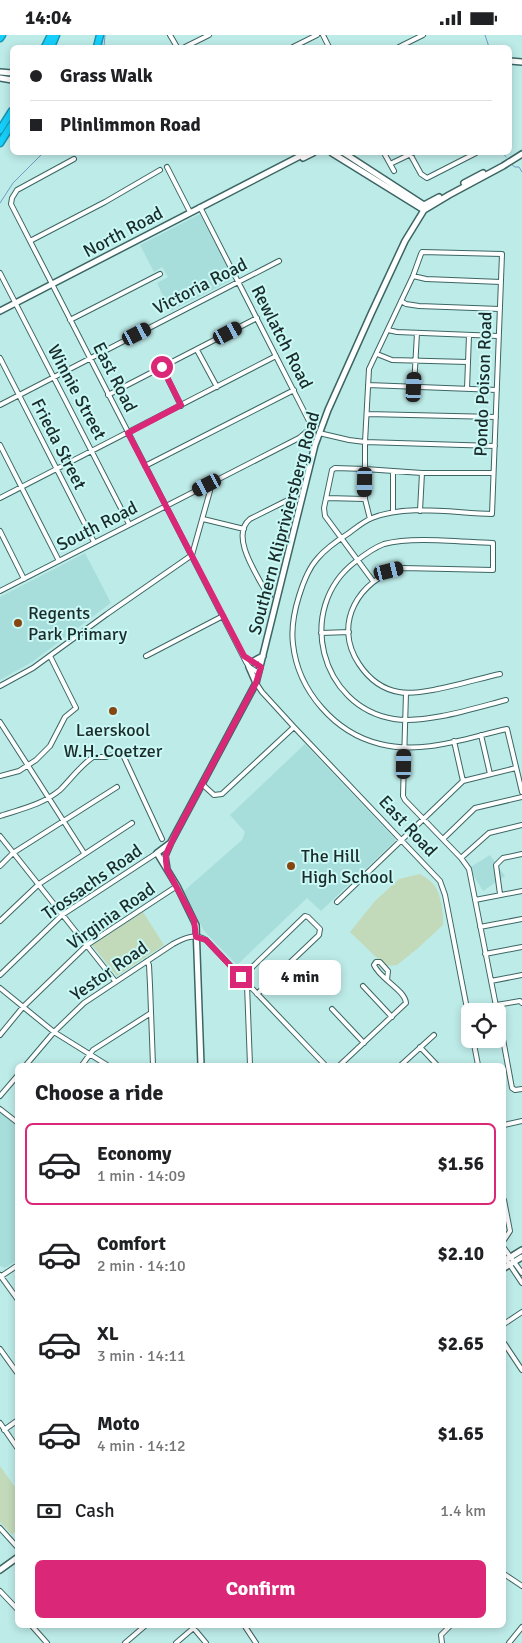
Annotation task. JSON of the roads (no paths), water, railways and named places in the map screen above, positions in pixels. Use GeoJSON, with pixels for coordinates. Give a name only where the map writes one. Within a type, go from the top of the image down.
{"type":"FeatureCollection","features":[{"type":"Feature","properties":{"kind":"highway"},"geometry":{"type":"LineString","coordinates":[[0,130],[10,114]]}},
{"type":"Feature","properties":{"kind":"highway"},"geometry":{"type":"LineString","coordinates":[[0,143],[10,127]]}},
{"type":"Feature","properties":{"kind":"street"},"geometry":{"type":"LineString","coordinates":[[189,45],[209,35]]}},
{"type":"Feature","properties":{"kind":"street"},"geometry":{"type":"LineString","coordinates":[[297,45],[317,35]]}},
{"type":"Feature","properties":{"kind":"street"},"geometry":{"type":"LineString","coordinates":[[403,45],[423,35]]}},
{"type":"Feature","properties":{"kind":"street","name":"Southern Klipriviersberg Road"},"geometry":{"type":"LineString","coordinates":[[167,869],[165,856],[171,842],[256,683],[319,433],[371,313],[405,241],[424,208],[522,152]]}},
{"type":"Feature","properties":{"kind":"street","name":"North Road"},"geometry":{"type":"LineString","coordinates":[[260,177],[269,170],[300,155]]}},
{"type":"Feature","properties":{"kind":"street","name":"North Road"},"geometry":{"type":"LineString","coordinates":[[0,311],[190,212],[309,155]]}},
{"type":"Feature","properties":{"kind":"street"},"geometry":{"type":"LineString","coordinates":[[335,155],[413,204],[424,208]]}},
{"type":"Feature","properties":{"kind":"street"},"geometry":{"type":"LineString","coordinates":[[347,155],[424,208]]}},
{"type":"Feature","properties":{"kind":"street"},"geometry":{"type":"LineString","coordinates":[[385,155],[394,171]]}},
{"type":"Feature","properties":{"kind":"street"},"geometry":{"type":"LineString","coordinates":[[390,164],[408,155]]}},
{"type":"Feature","properties":{"kind":"street"},"geometry":{"type":"LineString","coordinates":[[413,155],[421,175],[426,178],[472,155]]}},
{"type":"Feature","properties":{"kind":"street","name":"East Road"},"geometry":{"type":"LineString","coordinates":[[74,159],[17,190],[11,204],[249,667]]}},
{"type":"Feature","properties":{"kind":"street"},"geometry":{"type":"LineString","coordinates":[[167,167],[190,212]]}},
{"type":"Feature","properties":{"kind":"street"},"geometry":{"type":"LineString","coordinates":[[30,241],[105,202],[160,170]]}},
{"type":"Feature","properties":{"kind":"street"},"geometry":{"type":"LineString","coordinates":[[413,204],[417,213],[416,221]]}},
{"type":"Feature","properties":{"kind":"street","name":"Rewlatch Road"},"geometry":{"type":"LineString","coordinates":[[200,207],[311,427]]}},
{"type":"Feature","properties":{"kind":"street","name":"Pondo Poison Road"},"geometry":{"type":"LineString","coordinates":[[413,276],[422,252],[502,254],[492,514],[420,511]]}},
{"type":"Feature","properties":{"kind":"street","name":"Victoria Road"},"geometry":{"type":"LineString","coordinates":[[0,405],[279,261]]}},
{"type":"Feature","properties":{"kind":"street","name":"Winnie Street"},"geometry":{"type":"LineString","coordinates":[[0,273],[129,524]]}},
{"type":"Feature","properties":{"kind":"street"},"geometry":{"type":"LineString","coordinates":[[70,320],[160,275]]}},
{"type":"Feature","properties":{"kind":"street"},"geometry":{"type":"LineString","coordinates":[[370,519],[365,499],[365,442],[369,369],[413,276],[426,279],[501,282]]}},
{"type":"Feature","properties":{"kind":"street"},"geometry":{"type":"LineString","coordinates":[[401,301],[406,304],[419,306],[500,309]]}},
{"type":"Feature","properties":{"kind":"street"},"geometry":{"type":"LineString","coordinates":[[108,395],[257,318]]}},
{"type":"Feature","properties":{"kind":"street"},"geometry":{"type":"LineString","coordinates":[[388,330],[397,332],[498,336]]}},
{"type":"Feature","properties":{"kind":"street"},"geometry":{"type":"LineString","coordinates":[[414,387],[416,333]]}},
{"type":"Feature","properties":{"kind":"street"},"geometry":{"type":"LineString","coordinates":[[467,389],[469,335]]}},
{"type":"Feature","properties":{"kind":"street"},"geometry":{"type":"LineString","coordinates":[[197,349],[217,387]]}},
{"type":"Feature","properties":{"kind":"street"},"geometry":{"type":"LineString","coordinates":[[377,353],[392,359],[468,362]]}},
{"type":"Feature","properties":{"kind":"street"},"geometry":{"type":"LineString","coordinates":[[0,498],[276,356]]}},
{"type":"Feature","properties":{"kind":"street","name":"Frieda Street"},"geometry":{"type":"LineString","coordinates":[[0,358],[94,542]]}},
{"type":"Feature","properties":{"kind":"street"},"geometry":{"type":"LineString","coordinates":[[162,367],[181,405]]}},
{"type":"Feature","properties":{"kind":"street"},"geometry":{"type":"LineString","coordinates":[[368,385],[497,390]]}},
{"type":"Feature","properties":{"kind":"street"},"geometry":{"type":"LineString","coordinates":[[145,466],[294,390]]}},
{"type":"Feature","properties":{"kind":"street"},"geometry":{"type":"LineString","coordinates":[[367,414],[496,417]]}},
{"type":"Feature","properties":{"kind":"street","name":"South Road"},"geometry":{"type":"LineString","coordinates":[[0,591],[299,438],[311,427]]}},
{"type":"Feature","properties":{"kind":"street"},"geometry":{"type":"LineString","coordinates":[[319,433],[365,442],[495,446]]}},
{"type":"Feature","properties":{"kind":"street"},"geometry":{"type":"LineString","coordinates":[[0,445],[59,561]]}},
{"type":"Feature","properties":{"kind":"street"},"geometry":{"type":"LineString","coordinates":[[373,581],[325,516],[326,498],[332,470],[335,468],[422,473],[493,473]]}},
{"type":"Feature","properties":{"kind":"street"},"geometry":{"type":"LineString","coordinates":[[393,472],[393,512]]}},
{"type":"Feature","properties":{"kind":"street"},"geometry":{"type":"LineString","coordinates":[[422,473],[420,511],[393,512],[370,519],[341,538],[317,558],[304,580],[294,613],[293,643],[295,657],[306,685],[314,699],[336,722],[358,736],[379,744],[404,748],[430,747],[507,729],[522,791]]}},
{"type":"Feature","properties":{"kind":"street"},"geometry":{"type":"LineString","coordinates":[[0,686],[32,669],[192,555],[210,491]]}},
{"type":"Feature","properties":{"kind":"street"},"geometry":{"type":"LineString","coordinates":[[270,596],[267,594],[244,549],[242,541],[244,529],[248,520],[296,496]]}},
{"type":"Feature","properties":{"kind":"street"},"geometry":{"type":"LineString","coordinates":[[326,498],[365,499]]}},
{"type":"Feature","properties":{"kind":"street"},"geometry":{"type":"LineString","coordinates":[[203,519],[244,529]]}},
{"type":"Feature","properties":{"kind":"street"},"geometry":{"type":"LineString","coordinates":[[0,531],[24,579]]}},
{"type":"Feature","properties":{"kind":"street"},"geometry":{"type":"LineString","coordinates":[[500,674],[415,693],[406,693],[384,688],[373,681],[354,657],[349,643],[351,611],[362,592],[373,581],[389,571],[402,568],[493,570],[493,543],[397,541],[375,548],[347,568],[334,583],[325,603],[321,633],[322,651],[332,673],[345,692],[363,707],[376,714],[393,719],[418,720],[506,700]]}},
{"type":"Feature","properties":{"kind":"street"},"geometry":{"type":"LineString","coordinates":[[146,656],[223,616]]}},
{"type":"Feature","properties":{"kind":"street"},"geometry":{"type":"LineString","coordinates":[[321,633],[349,632]]}},
{"type":"Feature","properties":{"kind":"street"},"geometry":{"type":"LineString","coordinates":[[252,661],[264,655]]}},
{"type":"Feature","properties":{"kind":"street"},"geometry":{"type":"LineString","coordinates":[[0,776],[28,766],[50,746],[65,717],[76,707],[50,656]]}},
{"type":"Feature","properties":{"kind":"street"},"geometry":{"type":"LineString","coordinates":[[244,656],[252,661],[260,670]]}},
{"type":"Feature","properties":{"kind":"street"},"geometry":{"type":"LineString","coordinates":[[249,667],[260,670]]}},
{"type":"Feature","properties":{"kind":"street"},"geometry":{"type":"LineString","coordinates":[[249,667],[256,683]]}},
{"type":"Feature","properties":{"kind":"street","name":"East Road"},"geometry":{"type":"LineString","coordinates":[[256,683],[294,727],[440,881],[443,887],[466,1003]]}},
{"type":"Feature","properties":{"kind":"street"},"geometry":{"type":"LineString","coordinates":[[406,693],[405,800],[461,858],[469,869],[496,1003]]}},
{"type":"Feature","properties":{"kind":"street"},"geometry":{"type":"LineString","coordinates":[[0,722],[84,853]]}},
{"type":"Feature","properties":{"kind":"street"},"geometry":{"type":"LineString","coordinates":[[202,784],[214,795],[222,794],[294,727]]}},
{"type":"Feature","properties":{"kind":"street"},"geometry":{"type":"LineString","coordinates":[[481,735],[490,774]]}},
{"type":"Feature","properties":{"kind":"street"},"geometry":{"type":"LineString","coordinates":[[454,741],[464,781]]}},
{"type":"Feature","properties":{"kind":"street"},"geometry":{"type":"LineString","coordinates":[[0,816],[27,809],[49,797],[58,791],[92,757],[106,757],[121,753],[162,839]]}},
{"type":"Feature","properties":{"kind":"street"},"geometry":{"type":"LineString","coordinates":[[337,902],[464,781],[516,768]]}},
{"type":"Feature","properties":{"kind":"street"},"geometry":{"type":"LineString","coordinates":[[0,866],[13,853],[117,787]]}},
{"type":"Feature","properties":{"kind":"street"},"geometry":{"type":"LineString","coordinates":[[442,839],[475,808],[522,797]]}},
{"type":"Feature","properties":{"kind":"street"},"geometry":{"type":"LineString","coordinates":[[0,921],[39,884],[132,823]]}},
{"type":"Feature","properties":{"kind":"street"},"geometry":{"type":"LineString","coordinates":[[461,858],[489,833],[522,825]]}},
{"type":"Feature","properties":{"kind":"street"},"geometry":{"type":"LineString","coordinates":[[0,836],[116,981]]}},
{"type":"Feature","properties":{"kind":"street","name":"Southern Klipriviersberg Road"},"geometry":{"type":"LineString","coordinates":[[157,853],[171,842]]}},
{"type":"Feature","properties":{"kind":"street"},"geometry":{"type":"LineString","coordinates":[[157,853],[177,886],[195,922],[201,1063]]}},
{"type":"Feature","properties":{"kind":"street","name":"Trossachs Road"},"geometry":{"type":"LineString","coordinates":[[0,975],[62,915],[157,853]]}},
{"type":"Feature","properties":{"kind":"street"},"geometry":{"type":"LineString","coordinates":[[500,894],[496,865],[503,858],[522,854]]}},
{"type":"Feature","properties":{"kind":"street","name":"Virginia Road"},"geometry":{"type":"LineString","coordinates":[[0,1035],[23,1007],[87,945],[177,886]]}},
{"type":"Feature","properties":{"kind":"street"},"geometry":{"type":"LineString","coordinates":[[475,900],[522,891]]}},
{"type":"Feature","properties":{"kind":"street"},"geometry":{"type":"LineString","coordinates":[[241,977],[305,916],[320,929],[319,935],[257,994]]}},
{"type":"Feature","properties":{"kind":"street"},"geometry":{"type":"LineString","coordinates":[[480,927],[522,919]]}},
{"type":"Feature","properties":{"kind":"street","name":"Yestor Road"},"geometry":{"type":"LineString","coordinates":[[28,1063],[54,1032],[84,1003],[185,937],[196,937]]}},
{"type":"Feature","properties":{"kind":"street"},"geometry":{"type":"LineString","coordinates":[[196,937],[206,940],[323,1063]]}},
{"type":"Feature","properties":{"kind":"street"},"geometry":{"type":"LineString","coordinates":[[485,954],[522,947]]}},
{"type":"Feature","properties":{"kind":"street"},"geometry":{"type":"LineString","coordinates":[[147,961],[149,965],[153,1063]]}},
{"type":"Feature","properties":{"kind":"street"},"geometry":{"type":"LineString","coordinates":[[342,1063],[404,1005],[406,1000],[376,969],[374,965],[376,962],[380,962],[388,971],[387,980]]}},
{"type":"Feature","properties":{"kind":"street"},"geometry":{"type":"LineString","coordinates":[[491,981],[522,975]]}},
{"type":"Feature","properties":{"kind":"street"},"geometry":{"type":"LineString","coordinates":[[247,984],[250,1063]]}},
{"type":"Feature","properties":{"kind":"street"},"geometry":{"type":"LineString","coordinates":[[362,986],[392,1017]]}},
{"type":"Feature","properties":{"kind":"street"},"geometry":{"type":"LineString","coordinates":[[0,987],[54,1032],[104,1063]]}},
{"type":"Feature","properties":{"kind":"street"},"geometry":{"type":"LineString","coordinates":[[506,1003],[520,1001],[522,1003]]}},
{"type":"Feature","properties":{"kind":"street"},"geometry":{"type":"LineString","coordinates":[[332,1009],[364,1043]]}},
{"type":"Feature","properties":{"kind":"street"},"geometry":{"type":"LineString","coordinates":[[83,1063],[89,1054],[151,1013]]}},
{"type":"Feature","properties":{"kind":"street"},"geometry":{"type":"LineString","coordinates":[[403,1063],[434,1035]]}},
{"type":"Feature","properties":{"kind":"street"},"geometry":{"type":"LineString","coordinates":[[420,1047],[435,1063]]}},
{"type":"Feature","properties":{"kind":"street"},"geometry":{"type":"LineString","coordinates":[[475,1048],[478,1063]]}},
{"type":"Feature","properties":{"kind":"street"},"geometry":{"type":"LineString","coordinates":[[504,1048],[512,1088],[515,1090],[522,1089]]}},
{"type":"Feature","properties":{"kind":"street"},"geometry":{"type":"LineString","coordinates":[[0,1096],[15,1078]]}},
{"type":"Feature","properties":{"kind":"street"},"geometry":{"type":"LineString","coordinates":[[0,1109],[15,1121]]}},
{"type":"Feature","properties":{"kind":"street"},"geometry":{"type":"LineString","coordinates":[[506,1125],[522,1121]]}},
{"type":"Feature","properties":{"kind":"street"},"geometry":{"type":"LineString","coordinates":[[506,1210],[510,1231],[506,1237]]}},
{"type":"Feature","properties":{"kind":"street"},"geometry":{"type":"LineString","coordinates":[[522,1250],[506,1258],[522,1273]]}},
{"type":"Feature","properties":{"kind":"street"},"geometry":{"type":"LineString","coordinates":[[506,1268],[522,1257]]}},
{"type":"Feature","properties":{"kind":"street"},"geometry":{"type":"LineString","coordinates":[[512,1263],[522,1283]]}},
{"type":"Feature","properties":{"kind":"street"},"geometry":{"type":"LineString","coordinates":[[15,1267],[0,1276],[15,1296]]}},
{"type":"Feature","properties":{"kind":"street"},"geometry":{"type":"LineString","coordinates":[[506,1323],[522,1312]]}},
{"type":"Feature","properties":{"kind":"street"},"geometry":{"type":"LineString","coordinates":[[506,1346],[522,1369]]}},
{"type":"Feature","properties":{"kind":"street"},"geometry":{"type":"LineString","coordinates":[[0,1349],[15,1370]]}},
{"type":"Feature","properties":{"kind":"street"},"geometry":{"type":"LineString","coordinates":[[4,1429],[15,1422]]}},
{"type":"Feature","properties":{"kind":"street"},"geometry":{"type":"LineString","coordinates":[[0,1423],[15,1445]]}},
{"type":"Feature","properties":{"kind":"street"},"geometry":{"type":"LineString","coordinates":[[0,1528],[15,1544]]}},
{"type":"Feature","properties":{"kind":"street"},"geometry":{"type":"LineString","coordinates":[[0,1569],[15,1559]]}},
{"type":"Feature","properties":{"kind":"street"},"geometry":{"type":"LineString","coordinates":[[506,1575],[522,1586]]}},
{"type":"Feature","properties":{"kind":"street"},"geometry":{"type":"LineString","coordinates":[[0,1591],[15,1607]]}},
{"type":"Feature","properties":{"kind":"street"},"geometry":{"type":"LineString","coordinates":[[509,1643],[522,1627]]}},
{"type":"Feature","properties":{"kind":"street"},"geometry":{"type":"LineString","coordinates":[[34,1628],[47,1643]]}},
{"type":"Feature","properties":{"kind":"street"},"geometry":{"type":"LineString","coordinates":[[126,1643],[143,1628]]}},
{"type":"Feature","properties":{"kind":"street"},"geometry":{"type":"LineString","coordinates":[[176,1643],[192,1628]]}},
{"type":"Feature","properties":{"kind":"street"},"geometry":{"type":"LineString","coordinates":[[195,1628],[206,1643]]}},
{"type":"Feature","properties":{"kind":"street"},"geometry":{"type":"LineString","coordinates":[[246,1628],[256,1643]]}},
{"type":"Feature","properties":{"kind":"street"},"geometry":{"type":"LineString","coordinates":[[442,1643],[441,1637],[448,1628]]}},
{"type":"Feature","properties":{"kind":"waterway"},"geometry":{"type":"LineString","coordinates":[[104,45],[105,35]]}},
{"type":"Feature","properties":{"kind":"waterway"},"geometry":{"type":"LineString","coordinates":[[485,35],[488,45]]}},
{"type":"Feature","properties":{"kind":"waterway"},"geometry":{"type":"LineString","coordinates":[[0,203],[13,183],[41,155]]}},
{"type":"Feature","properties":{"kind":"waterway"},"geometry":{"type":"LineString","coordinates":[[511,164],[519,167],[522,172]]}},
{"type":"Feature","properties":{"kind":"place","name":"Regents Park Primary"},"geometry":{"type":"Point","coordinates":[18,623]}},
{"type":"Feature","properties":{"kind":"place","name":"Laerskool W.H. Coetzer"},"geometry":{"type":"Point","coordinates":[113,711]}},
{"type":"Feature","properties":{"kind":"place","name":"The Hill High School"},"geometry":{"type":"Point","coordinates":[291,866]}}]}
